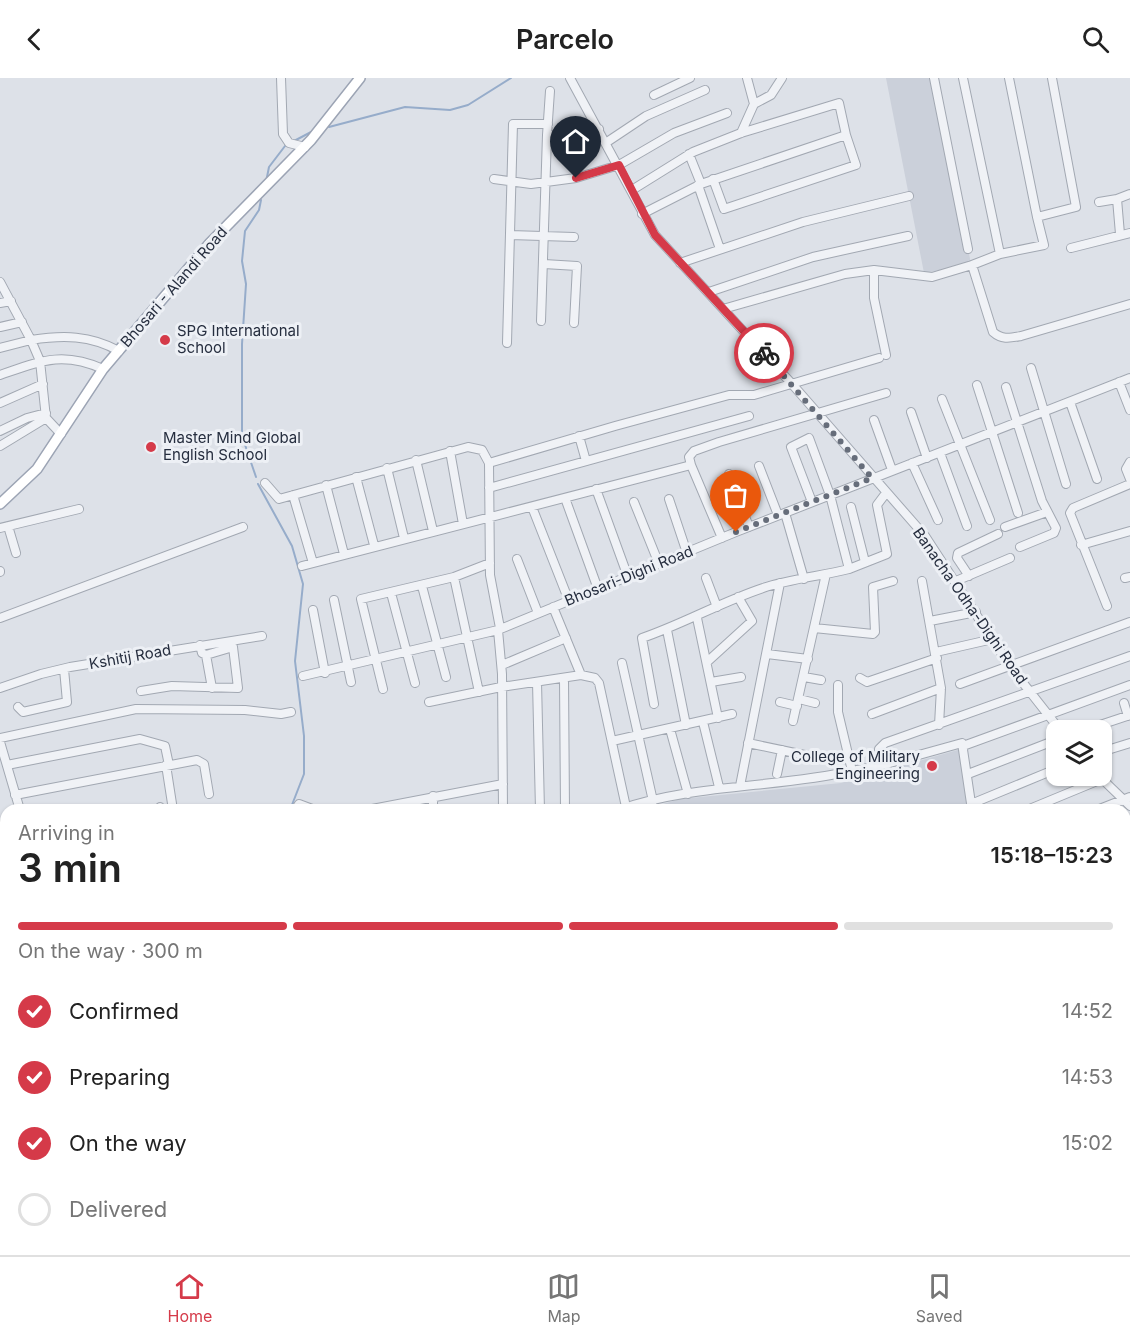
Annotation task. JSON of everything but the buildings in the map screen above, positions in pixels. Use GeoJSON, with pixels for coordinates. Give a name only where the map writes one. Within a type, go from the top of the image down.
{"type":"FeatureCollection","features":[{"type":"Feature","properties":{"kind":"main road","name":"Bhosari - Alandi Road"},"geometry":{"type":"LineString","coordinates":[[0,504],[37,469],[103,369],[210,243],[305,147],[360,78]]}},
{"type":"Feature","properties":{"kind":"street"},"geometry":{"type":"LineString","coordinates":[[281,78],[283,134],[289,143],[305,147]]}},
{"type":"Feature","properties":{"kind":"street"},"geometry":{"type":"LineString","coordinates":[[662,108],[652,92],[675,86],[690,78]]}},
{"type":"Feature","properties":{"kind":"street"},"geometry":{"type":"LineString","coordinates":[[747,78],[754,104]]}},
{"type":"Feature","properties":{"kind":"street"},"geometry":{"type":"LineString","coordinates":[[741,133],[754,104],[771,95],[782,78]]}},
{"type":"Feature","properties":{"kind":"street"},"geometry":{"type":"LineString","coordinates":[[934,78],[968,249]]}},
{"type":"Feature","properties":{"kind":"street"},"geometry":{"type":"LineString","coordinates":[[963,78],[1000,254]]}},
{"type":"Feature","properties":{"kind":"street"},"geometry":{"type":"LineString","coordinates":[[723,309],[845,274],[874,270],[932,277],[972,266],[1000,254],[1044,245],[1009,78]]}},
{"type":"Feature","properties":{"kind":"street"},"geometry":{"type":"LineString","coordinates":[[1037,218],[1076,207],[1052,78]]}},
{"type":"Feature","properties":{"kind":"street","name":"Banacha Odha-Dighi Road"},"geometry":{"type":"LineString","coordinates":[[574,80],[655,235],[792,384],[925,536],[1009,665],[1051,720]]}},
{"type":"Feature","properties":{"kind":"street"},"geometry":{"type":"LineString","coordinates":[[675,86],[681,99]]}},
{"type":"Feature","properties":{"kind":"street"},"geometry":{"type":"LineString","coordinates":[[607,142],[662,108],[705,90]]}},
{"type":"Feature","properties":{"kind":"street"},"geometry":{"type":"LineString","coordinates":[[541,321],[550,91]]}},
{"type":"Feature","properties":{"kind":"street"},"geometry":{"type":"LineString","coordinates":[[632,190],[689,154],[741,133],[839,103],[856,165],[708,215]]}},
{"type":"Feature","properties":{"kind":"street"},"geometry":{"type":"LineString","coordinates":[[494,179],[546,183],[576,178],[619,165],[674,133],[727,113]]}},
{"type":"Feature","properties":{"kind":"street"},"geometry":{"type":"LineString","coordinates":[[507,343],[513,124],[548,124]]}},
{"type":"Feature","properties":{"kind":"street"},"geometry":{"type":"LineString","coordinates":[[547,135],[572,136],[599,129]]}},
{"type":"Feature","properties":{"kind":"street"},"geometry":{"type":"LineString","coordinates":[[642,214],[699,184],[846,135]]}},
{"type":"Feature","properties":{"kind":"street"},"geometry":{"type":"LineString","coordinates":[[689,154],[720,249]]}},
{"type":"Feature","properties":{"kind":"street"},"geometry":{"type":"LineString","coordinates":[[713,179],[724,209]]}},
{"type":"Feature","properties":{"kind":"street"},"geometry":{"type":"LineString","coordinates":[[1099,202],[1130,194]]}},
{"type":"Feature","properties":{"kind":"street"},"geometry":{"type":"LineString","coordinates":[[680,263],[803,222],[909,196]]}},
{"type":"Feature","properties":{"kind":"street"},"geometry":{"type":"LineString","coordinates":[[1117,199],[1120,234]]}},
{"type":"Feature","properties":{"kind":"street"},"geometry":{"type":"LineString","coordinates":[[1071,248],[1130,232]]}},
{"type":"Feature","properties":{"kind":"street"},"geometry":{"type":"LineString","coordinates":[[510,235],[574,237]]}},
{"type":"Feature","properties":{"kind":"street"},"geometry":{"type":"LineString","coordinates":[[709,292],[813,257],[908,236]]}},
{"type":"Feature","properties":{"kind":"street"},"geometry":{"type":"LineString","coordinates":[[981,262],[985,265],[1018,255]]}},
{"type":"Feature","properties":{"kind":"street"},"geometry":{"type":"LineString","coordinates":[[544,264],[576,266],[574,323]]}},
{"type":"Feature","properties":{"kind":"street"},"geometry":{"type":"LineString","coordinates":[[972,266],[993,332],[1006,339],[1130,304]]}},
{"type":"Feature","properties":{"kind":"street"},"geometry":{"type":"LineString","coordinates":[[489,463],[729,395],[754,395],[882,357],[874,298],[874,270]]}},
{"type":"Feature","properties":{"kind":"street"},"geometry":{"type":"LineString","coordinates":[[0,282],[40,362],[46,415],[61,434]]}},
{"type":"Feature","properties":{"kind":"street"},"geometry":{"type":"LineString","coordinates":[[0,303],[11,301]]}},
{"type":"Feature","properties":{"kind":"street"},"geometry":{"type":"LineString","coordinates":[[0,327],[22,322]]}},
{"type":"Feature","properties":{"kind":"street"},"geometry":{"type":"LineString","coordinates":[[0,348],[58,335],[99,340],[119,351]]}},
{"type":"Feature","properties":{"kind":"street"},"geometry":{"type":"LineString","coordinates":[[0,375],[40,362],[66,358],[82,360],[103,369]]}},
{"type":"Feature","properties":{"kind":"street"},"geometry":{"type":"LineString","coordinates":[[1031,368],[1066,484]]}},
{"type":"Feature","properties":{"kind":"street","name":"Bhosari-Dighi Road"},"geometry":{"type":"LineString","coordinates":[[303,676],[325,673],[377,660],[405,650],[499,629],[781,514],[1130,378]]}},
{"type":"Feature","properties":{"kind":"street"},"geometry":{"type":"LineString","coordinates":[[1119,382],[1130,410]]}},
{"type":"Feature","properties":{"kind":"street"},"geometry":{"type":"LineString","coordinates":[[0,403],[43,384]]}},
{"type":"Feature","properties":{"kind":"street"},"geometry":{"type":"LineString","coordinates":[[977,386],[1018,513]]}},
{"type":"Feature","properties":{"kind":"street"},"geometry":{"type":"LineString","coordinates":[[1006,387],[1047,512],[1056,528],[1054,533],[1020,547]]}},
{"type":"Feature","properties":{"kind":"street"},"geometry":{"type":"LineString","coordinates":[[722,538],[691,465],[689,457],[694,451],[816,412],[886,393]]}},
{"type":"Feature","properties":{"kind":"street"},"geometry":{"type":"LineString","coordinates":[[942,399],[990,520]]}},
{"type":"Feature","properties":{"kind":"street"},"geometry":{"type":"LineString","coordinates":[[1070,402],[1097,479]]}},
{"type":"Feature","properties":{"kind":"street"},"geometry":{"type":"LineString","coordinates":[[911,412],[927,458]]}},
{"type":"Feature","properties":{"kind":"street"},"geometry":{"type":"LineString","coordinates":[[0,431],[46,415]]}},
{"type":"Feature","properties":{"kind":"street"},"geometry":{"type":"LineString","coordinates":[[0,446],[46,415]]}},
{"type":"Feature","properties":{"kind":"street"},"geometry":{"type":"LineString","coordinates":[[489,488],[749,416]]}},
{"type":"Feature","properties":{"kind":"street"},"geometry":{"type":"LineString","coordinates":[[874,420],[892,470]]}},
{"type":"Feature","properties":{"kind":"street"},"geometry":{"type":"LineString","coordinates":[[579,436],[586,461]]}},
{"type":"Feature","properties":{"kind":"street"},"geometry":{"type":"LineString","coordinates":[[812,502],[791,447],[793,444],[811,439],[830,495],[849,569]]}},
{"type":"Feature","properties":{"kind":"street"},"geometry":{"type":"LineString","coordinates":[[265,483],[277,499],[450,452],[476,447],[486,454],[489,463],[490,563],[502,665],[503,804]]}},
{"type":"Feature","properties":{"kind":"street"},"geometry":{"type":"LineString","coordinates":[[450,452],[463,524]]}},
{"type":"Feature","properties":{"kind":"street"},"geometry":{"type":"LineString","coordinates":[[940,453],[967,526]]}},
{"type":"Feature","properties":{"kind":"street"},"geometry":{"type":"LineString","coordinates":[[416,460],[433,531]]}},
{"type":"Feature","properties":{"kind":"street"},"geometry":{"type":"LineString","coordinates":[[1130,462],[1126,469],[1130,479]]}},
{"type":"Feature","properties":{"kind":"street"},"geometry":{"type":"LineString","coordinates":[[912,463],[938,520]]}},
{"type":"Feature","properties":{"kind":"street"},"geometry":{"type":"LineString","coordinates":[[302,566],[374,545],[489,519],[691,465]]}},
{"type":"Feature","properties":{"kind":"street"},"geometry":{"type":"LineString","coordinates":[[759,466],[781,514],[804,579]]}},
{"type":"Feature","properties":{"kind":"street"},"geometry":{"type":"LineString","coordinates":[[387,468],[405,538]]}},
{"type":"Feature","properties":{"kind":"street"},"geometry":{"type":"LineString","coordinates":[[729,474],[749,527]]}},
{"type":"Feature","properties":{"kind":"street"},"geometry":{"type":"LineString","coordinates":[[356,477],[374,545]]}},
{"type":"Feature","properties":{"kind":"street"},"geometry":{"type":"LineString","coordinates":[[1107,606],[1081,545],[1071,510],[1130,484]]}},
{"type":"Feature","properties":{"kind":"street"},"geometry":{"type":"LineString","coordinates":[[326,485],[344,554]]}},
{"type":"Feature","properties":{"kind":"street"},"geometry":{"type":"LineString","coordinates":[[596,489],[628,578]]}},
{"type":"Feature","properties":{"kind":"street"},"geometry":{"type":"LineString","coordinates":[[654,704],[642,638],[697,618],[738,597],[780,583],[849,569],[887,554],[877,505],[886,494]]}},
{"type":"Feature","properties":{"kind":"street"},"geometry":{"type":"LineString","coordinates":[[293,495],[313,563]]}},
{"type":"Feature","properties":{"kind":"street"},"geometry":{"type":"LineString","coordinates":[[565,498],[598,589]]}},
{"type":"Feature","properties":{"kind":"street"},"geometry":{"type":"LineString","coordinates":[[669,499],[687,552]]}},
{"type":"Feature","properties":{"kind":"street"},"geometry":{"type":"LineString","coordinates":[[634,502],[659,564]]}},
{"type":"Feature","properties":{"kind":"street"},"geometry":{"type":"LineString","coordinates":[[532,507],[569,601]]}},
{"type":"Feature","properties":{"kind":"street"},"geometry":{"type":"LineString","coordinates":[[852,507],[865,562]]}},
{"type":"Feature","properties":{"kind":"street"},"geometry":{"type":"LineString","coordinates":[[16,553],[4,527],[79,509]]}},
{"type":"Feature","properties":{"kind":"street"},"geometry":{"type":"LineString","coordinates":[[1005,527],[1047,512]]}},
{"type":"Feature","properties":{"kind":"street"},"geometry":{"type":"LineString","coordinates":[[0,618],[243,527]]}},
{"type":"Feature","properties":{"kind":"street"},"geometry":{"type":"LineString","coordinates":[[1081,545],[1130,531]]}},
{"type":"Feature","properties":{"kind":"street"},"geometry":{"type":"LineString","coordinates":[[969,576],[957,558],[958,553],[998,534]]}},
{"type":"Feature","properties":{"kind":"street"},"geometry":{"type":"LineString","coordinates":[[517,558],[538,613]]}},
{"type":"Feature","properties":{"kind":"street"},"geometry":{"type":"LineString","coordinates":[[956,581],[1010,558]]}},
{"type":"Feature","properties":{"kind":"street"},"geometry":{"type":"LineString","coordinates":[[383,689],[361,601],[364,597],[422,586],[490,563]]}},
{"type":"Feature","properties":{"kind":"street"},"geometry":{"type":"LineString","coordinates":[[793,721],[826,574]]}},
{"type":"Feature","properties":{"kind":"street"},"geometry":{"type":"LineString","coordinates":[[454,577],[479,692]]}},
{"type":"Feature","properties":{"kind":"street"},"geometry":{"type":"LineString","coordinates":[[706,578],[717,607]]}},
{"type":"Feature","properties":{"kind":"street"},"geometry":{"type":"LineString","coordinates":[[814,628],[873,634],[875,632],[873,587],[893,581]]}},
{"type":"Feature","properties":{"kind":"street"},"geometry":{"type":"LineString","coordinates":[[922,581],[941,688],[939,725]]}},
{"type":"Feature","properties":{"kind":"street"},"geometry":{"type":"LineString","coordinates":[[740,786],[780,583]]}},
{"type":"Feature","properties":{"kind":"street"},"geometry":{"type":"LineString","coordinates":[[422,586],[446,677]]}},
{"type":"Feature","properties":{"kind":"street"},"geometry":{"type":"LineString","coordinates":[[391,593],[405,650],[416,682]]}},
{"type":"Feature","properties":{"kind":"street"},"geometry":{"type":"LineString","coordinates":[[707,662],[752,621],[738,597]]}},
{"type":"Feature","properties":{"kind":"street"},"geometry":{"type":"LineString","coordinates":[[334,600],[351,682]]}},
{"type":"Feature","properties":{"kind":"street"},"geometry":{"type":"LineString","coordinates":[[553,607],[581,675]]}},
{"type":"Feature","properties":{"kind":"street"},"geometry":{"type":"LineString","coordinates":[[313,610],[325,673]]}},
{"type":"Feature","properties":{"kind":"street"},"geometry":{"type":"LineString","coordinates":[[930,621],[976,612]]}},
{"type":"Feature","properties":{"kind":"street"},"geometry":{"type":"LineString","coordinates":[[697,618],[718,718]]}},
{"type":"Feature","properties":{"kind":"street"},"geometry":{"type":"LineString","coordinates":[[960,684],[1130,622]]}},
{"type":"Feature","properties":{"kind":"street"},"geometry":{"type":"LineString","coordinates":[[667,630],[686,725]]}},
{"type":"Feature","properties":{"kind":"street","name":"Kshitij Road"},"geometry":{"type":"LineString","coordinates":[[0,688],[64,669],[262,636]]}},
{"type":"Feature","properties":{"kind":"street"},"geometry":{"type":"LineString","coordinates":[[502,665],[566,638]]}},
{"type":"Feature","properties":{"kind":"street"},"geometry":{"type":"LineString","coordinates":[[860,678],[867,682],[936,655],[993,639]]}},
{"type":"Feature","properties":{"kind":"street"},"geometry":{"type":"LineString","coordinates":[[200,645],[202,653],[206,655],[212,688]]}},
{"type":"Feature","properties":{"kind":"street"},"geometry":{"type":"LineString","coordinates":[[141,691],[172,686],[238,688],[234,649],[231,646],[206,655]]}},
{"type":"Feature","properties":{"kind":"street"},"geometry":{"type":"LineString","coordinates":[[767,654],[807,659]]}},
{"type":"Feature","properties":{"kind":"street"},"geometry":{"type":"LineString","coordinates":[[879,766],[881,746],[1130,656]]}},
{"type":"Feature","properties":{"kind":"street"},"geometry":{"type":"LineString","coordinates":[[622,663],[653,801]]}},
{"type":"Feature","properties":{"kind":"street"},"geometry":{"type":"LineString","coordinates":[[18,707],[23,712],[42,710],[67,702],[64,669]]}},
{"type":"Feature","properties":{"kind":"street"},"geometry":{"type":"LineString","coordinates":[[429,702],[501,687],[581,675],[595,678],[599,683],[612,741],[621,804]]}},
{"type":"Feature","properties":{"kind":"street"},"geometry":{"type":"LineString","coordinates":[[711,682],[741,676]]}},
{"type":"Feature","properties":{"kind":"street"},"geometry":{"type":"LineString","coordinates":[[804,677],[821,680]]}},
{"type":"Feature","properties":{"kind":"street"},"geometry":{"type":"LineString","coordinates":[[564,679],[566,804]]}},
{"type":"Feature","properties":{"kind":"street"},"geometry":{"type":"LineString","coordinates":[[537,682],[540,804]]}},
{"type":"Feature","properties":{"kind":"street"},"geometry":{"type":"LineString","coordinates":[[838,685],[838,712],[852,771]]}},
{"type":"Feature","properties":{"kind":"street"},"geometry":{"type":"LineString","coordinates":[[641,804],[719,787],[823,778],[879,766],[957,743],[963,746],[1130,685]]}},
{"type":"Feature","properties":{"kind":"street"},"geometry":{"type":"LineString","coordinates":[[872,714],[941,688]]}},
{"type":"Feature","properties":{"kind":"street"},"geometry":{"type":"LineString","coordinates":[[780,702],[815,703]]}},
{"type":"Feature","properties":{"kind":"street"},"geometry":{"type":"LineString","coordinates":[[1112,721],[1129,715],[1124,703]]}},
{"type":"Feature","properties":{"kind":"street"},"geometry":{"type":"LineString","coordinates":[[18,804],[1,751],[0,740],[136,709],[245,710],[281,714],[291,712]]}},
{"type":"Feature","properties":{"kind":"street"},"geometry":{"type":"LineString","coordinates":[[612,741],[732,714]]}},
{"type":"Feature","properties":{"kind":"street"},"geometry":{"type":"LineString","coordinates":[[703,722],[719,787]]}},
{"type":"Feature","properties":{"kind":"street"},"geometry":{"type":"LineString","coordinates":[[670,729],[688,794]]}},
{"type":"Feature","properties":{"kind":"street"},"geometry":{"type":"LineString","coordinates":[[7,765],[140,739],[165,746],[172,804]]}},
{"type":"Feature","properties":{"kind":"street"},"geometry":{"type":"LineString","coordinates":[[748,743],[814,757]]}},
{"type":"Feature","properties":{"kind":"street"},"geometry":{"type":"LineString","coordinates":[[1112,749],[1130,743]]}},
{"type":"Feature","properties":{"kind":"street"},"geometry":{"type":"LineString","coordinates":[[968,774],[1046,744]]}},
{"type":"Feature","properties":{"kind":"street"},"geometry":{"type":"LineString","coordinates":[[963,746],[972,804]]}},
{"type":"Feature","properties":{"kind":"street"},"geometry":{"type":"LineString","coordinates":[[777,774],[782,750]]}},
{"type":"Feature","properties":{"kind":"street"},"geometry":{"type":"LineString","coordinates":[[15,795],[197,760],[202,762],[209,794]]}},
{"type":"Feature","properties":{"kind":"street"},"geometry":{"type":"LineString","coordinates":[[979,804],[1046,774]]}},
{"type":"Feature","properties":{"kind":"street"},"geometry":{"type":"LineString","coordinates":[[395,804],[503,784]]}},
{"type":"Feature","properties":{"kind":"street"},"geometry":{"type":"LineString","coordinates":[[1040,804],[1080,786]]}},
{"type":"Feature","properties":{"kind":"street"},"geometry":{"type":"LineString","coordinates":[[1111,786],[1126,798],[1112,804]]}},
{"type":"Feature","properties":{"kind":"street"},"geometry":{"type":"LineString","coordinates":[[433,796],[433,804]]}},
{"type":"Feature","properties":{"kind":"shaded area"},"geometry":{"type":"Polygon","coordinates":[[[886,78],[935,78],[971,264],[924,273],[886,78]]]}},
{"type":"Feature","properties":{"kind":"shaded area","name":"College of Military Engineering"},"geometry":{"type":"Polygon","coordinates":[[[961,749],[969,804],[663,804],[680,799],[841,783],[961,749]]]}},
{"type":"Feature","properties":{"kind":"waterway"},"geometry":{"type":"LineString","coordinates":[[329,127],[405,107],[450,110],[468,105],[511,78]]}},
{"type":"Feature","properties":{"kind":"waterway"},"geometry":{"type":"LineString","coordinates":[[294,141],[313,131]]}},
{"type":"Feature","properties":{"kind":"waterway"},"geometry":{"type":"LineString","coordinates":[[266,182],[269,167],[285,146]]}},
{"type":"Feature","properties":{"kind":"waterway"},"geometry":{"type":"LineString","coordinates":[[256,477],[242,436],[242,344],[246,284],[242,261],[245,231],[259,210],[261,200]]}},
{"type":"Feature","properties":{"kind":"waterway"},"geometry":{"type":"LineString","coordinates":[[258,484],[292,546],[303,584],[295,661],[304,736],[304,774],[292,804]]}},
{"type":"Feature","properties":{"kind":"way so far"},"geometry":{"type":"LineString","coordinates":[[736,532],[872,478],[764,353]]}},
{"type":"Feature","properties":{"kind":"place","name":"SPG International School"},"geometry":{"type":"Point","coordinates":[165,340]}},
{"type":"Feature","properties":{"kind":"place","name":"Master Mind Global English School"},"geometry":{"type":"Point","coordinates":[151,447]}},
{"type":"Feature","properties":{"kind":"place","name":"College of Military Engineering"},"geometry":{"type":"Point","coordinates":[932,766]}},
{"type":"Feature","properties":{"kind":"route"},"geometry":{"type":"LineString","coordinates":[[576,178],[619,165],[642,214],[655,235],[764,353]]}}]}
